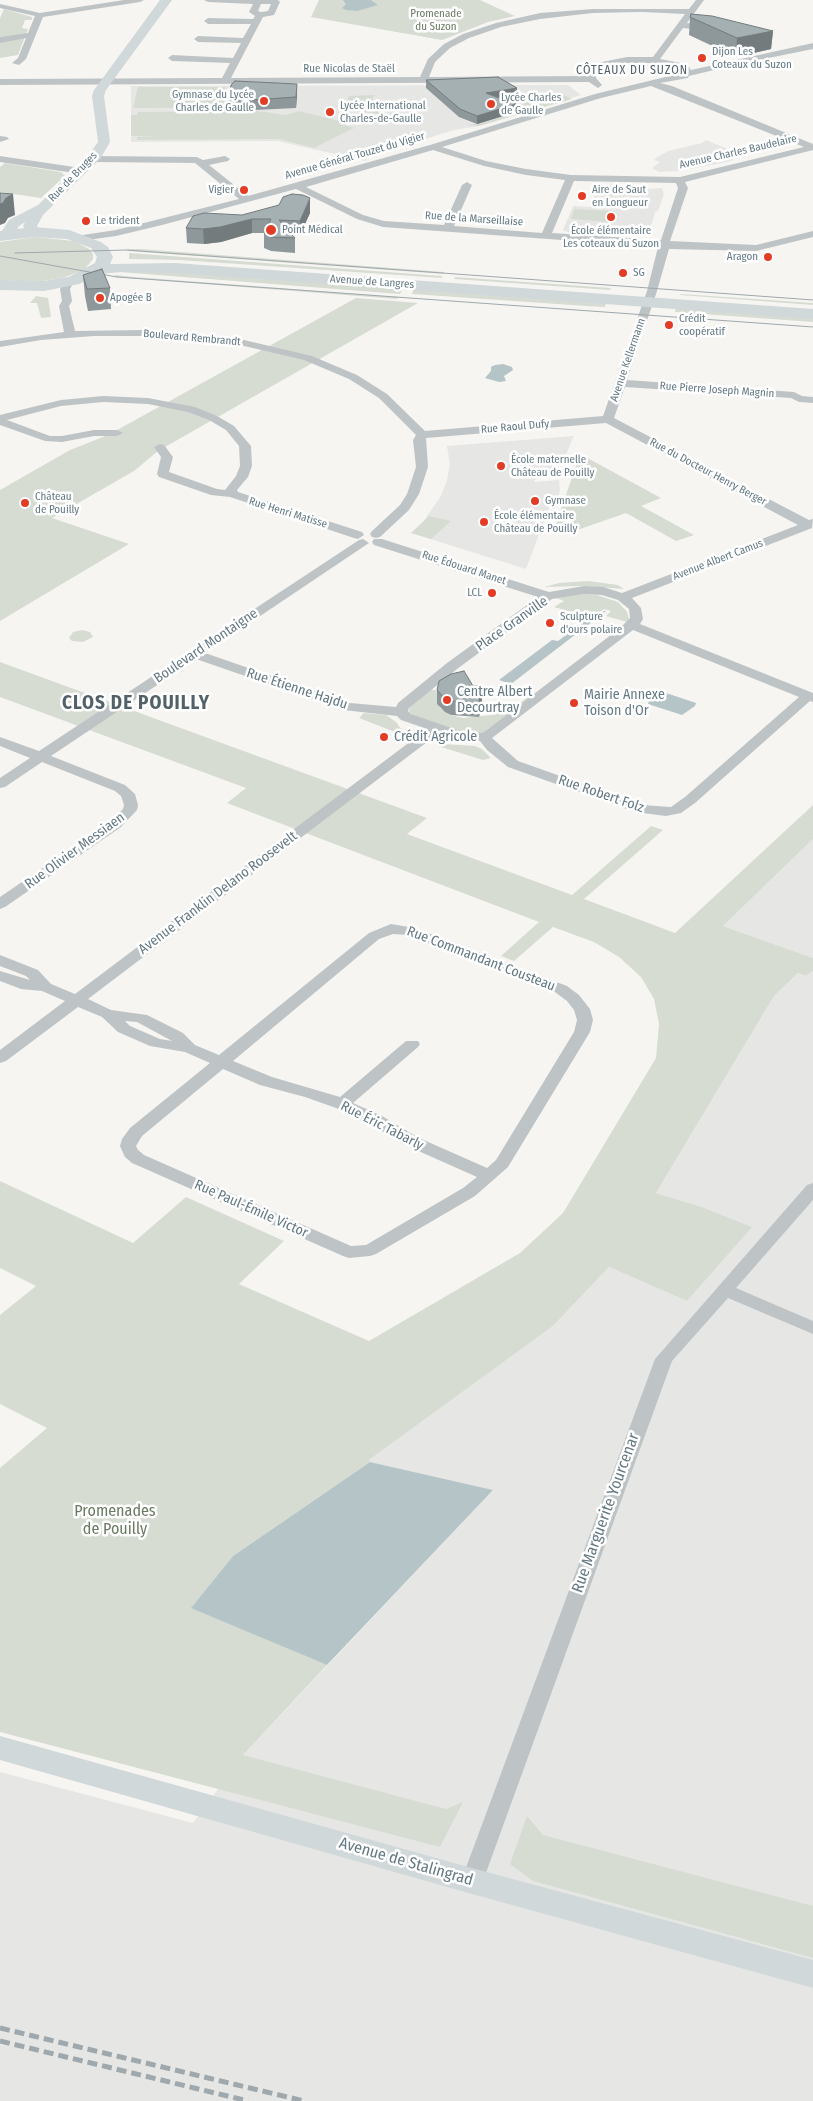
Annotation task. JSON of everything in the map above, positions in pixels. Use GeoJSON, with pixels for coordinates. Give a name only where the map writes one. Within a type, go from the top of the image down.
{"type":"FeatureCollection","features":[{"type":"Feature","properties":{"kind":"main road"},"geometry":{"type":"LineString","coordinates":[[0,285],[44,286],[68,282],[83,277],[99,257],[80,238],[34,232],[3,236]]}},
{"type":"Feature","properties":{"kind":"main road","name":"Avenue de Langres"},"geometry":{"type":"LineString","coordinates":[[99,257],[122,267],[175,268],[813,308]]}},
{"type":"Feature","properties":{"kind":"main road","name":"Avenue de Langres"},"geometry":{"type":"LineString","coordinates":[[649,299],[813,314]]}},
{"type":"Feature","properties":{"kind":"street"},"geometry":{"type":"LineString","coordinates":[[75,10],[78,0]]}},
{"type":"Feature","properties":{"kind":"street"},"geometry":{"type":"LineString","coordinates":[[0,6],[40,15],[140,0]]}},
{"type":"Feature","properties":{"kind":"street","name":"Rue de Bruges"},"geometry":{"type":"LineString","coordinates":[[34,232],[30,226],[37,213],[93,159],[104,142],[98,96],[107,81],[127,69],[166,0]]}},
{"type":"Feature","properties":{"kind":"street"},"geometry":{"type":"LineString","coordinates":[[208,0],[277,1]]}},
{"type":"Feature","properties":{"kind":"street"},"geometry":{"type":"LineString","coordinates":[[655,60],[700,0]]}},
{"type":"Feature","properties":{"kind":"street"},"geometry":{"type":"LineString","coordinates":[[208,21],[258,19],[271,12],[277,1]]}},
{"type":"Feature","properties":{"kind":"street"},"geometry":{"type":"LineString","coordinates":[[258,2],[253,12],[258,19]]}},
{"type":"Feature","properties":{"kind":"street"},"geometry":{"type":"LineString","coordinates":[[424,79],[431,61],[448,45],[466,36],[498,25],[540,16],[593,11],[691,12]]}},
{"type":"Feature","properties":{"kind":"street"},"geometry":{"type":"LineString","coordinates":[[16,62],[22,59],[40,15]]}},
{"type":"Feature","properties":{"kind":"street"},"geometry":{"type":"LineString","coordinates":[[225,81],[258,19]]}},
{"type":"Feature","properties":{"kind":"street"},"geometry":{"type":"LineString","coordinates":[[682,25],[720,29]]}},
{"type":"Feature","properties":{"kind":"street"},"geometry":{"type":"LineString","coordinates":[[0,40],[32,35]]}},
{"type":"Feature","properties":{"kind":"street"},"geometry":{"type":"LineString","coordinates":[[198,40],[246,41]]}},
{"type":"Feature","properties":{"kind":"street"},"geometry":{"type":"LineString","coordinates":[[775,44],[791,51]]}},
{"type":"Feature","properties":{"kind":"street"},"geometry":{"type":"LineString","coordinates":[[736,62],[703,66],[678,65],[655,60],[626,60],[605,64],[594,70],[591,79],[603,87],[632,88],[645,85],[667,84],[685,76],[736,62],[813,46]]}},
{"type":"Feature","properties":{"kind":"street"},"geometry":{"type":"LineString","coordinates":[[172,58],[235,61]]}},
{"type":"Feature","properties":{"kind":"street"},"geometry":{"type":"LineString","coordinates":[[678,65],[687,71],[685,76]]}},
{"type":"Feature","properties":{"kind":"street"},"geometry":{"type":"LineString","coordinates":[[127,69],[148,81]]}},
{"type":"Feature","properties":{"kind":"street","name":"Rue Nicolas de Staël"},"geometry":{"type":"LineString","coordinates":[[0,83],[591,79]]}},
{"type":"Feature","properties":{"kind":"street"},"geometry":{"type":"LineString","coordinates":[[667,84],[813,147]]}},
{"type":"Feature","properties":{"kind":"street"},"geometry":{"type":"LineString","coordinates":[[598,96],[604,91],[603,87]]}},
{"type":"Feature","properties":{"kind":"street","name":"Avenue Général Touzet du Vigier"},"geometry":{"type":"LineString","coordinates":[[80,238],[116,233],[297,186],[433,147],[598,96],[632,88]]}},
{"type":"Feature","properties":{"kind":"street","name":"Avenue Charles Baudelaire"},"geometry":{"type":"LineString","coordinates":[[433,147],[502,168],[571,178],[680,180],[690,176],[732,169],[813,147]]}},
{"type":"Feature","properties":{"kind":"street"},"geometry":{"type":"LineString","coordinates":[[0,159],[81,171]]}},
{"type":"Feature","properties":{"kind":"street"},"geometry":{"type":"LineString","coordinates":[[93,159],[190,160],[202,163],[225,159]]}},
{"type":"Feature","properties":{"kind":"street"},"geometry":{"type":"LineString","coordinates":[[202,163],[245,199]]}},
{"type":"Feature","properties":{"kind":"street"},"geometry":{"type":"LineString","coordinates":[[546,236],[571,178]]}},
{"type":"Feature","properties":{"kind":"street"},"geometry":{"type":"LineString","coordinates":[[649,299],[664,244],[683,188],[680,180]]}},
{"type":"Feature","properties":{"kind":"street"},"geometry":{"type":"LineString","coordinates":[[447,230],[467,185]]}},
{"type":"Feature","properties":{"kind":"street","name":"Rue de la Marseillaise"},"geometry":{"type":"LineString","coordinates":[[297,186],[373,222],[447,230],[664,244]]}},
{"type":"Feature","properties":{"kind":"street","name":"Rue de Bruges"},"geometry":{"type":"LineString","coordinates":[[3,236],[14,224],[44,206]]}},
{"type":"Feature","properties":{"kind":"street","name":"Avenue Général Touzet du Vigier"},"geometry":{"type":"LineString","coordinates":[[99,257],[116,233]]}},
{"type":"Feature","properties":{"kind":"street"},"geometry":{"type":"LineString","coordinates":[[664,244],[756,248],[813,234]]}},
{"type":"Feature","properties":{"kind":"street"},"geometry":{"type":"LineString","coordinates":[[68,282],[65,289],[66,301],[64,306],[70,335]]}},
{"type":"Feature","properties":{"kind":"street"},"geometry":{"type":"LineString","coordinates":[[44,286],[53,291],[58,303],[64,306]]}},
{"type":"Feature","properties":{"kind":"street","name":"Avenue Kellermann"},"geometry":{"type":"LineString","coordinates":[[608,419],[649,299]]}},
{"type":"Feature","properties":{"kind":"street","name":"Boulevard Rembrandt"},"geometry":{"type":"LineString","coordinates":[[0,344],[70,335],[142,333],[227,339],[292,353],[327,365],[369,386],[395,406],[422,435]]}},
{"type":"Feature","properties":{"kind":"street","name":"Rue Pierre Joseph Magnin"},"geometry":{"type":"LineString","coordinates":[[620,383],[794,395],[799,399],[813,400]]}},
{"type":"Feature","properties":{"kind":"street","name":"Rue Henri Matisse"},"geometry":{"type":"LineString","coordinates":[[0,420],[61,403],[103,399],[148,401],[191,409],[213,418],[230,428],[245,446],[246,466],[242,477],[231,489],[232,494],[361,539]]}},
{"type":"Feature","properties":{"kind":"street","name":"Rue Raoul Dufy"},"geometry":{"type":"LineString","coordinates":[[422,435],[608,419]]}},
{"type":"Feature","properties":{"kind":"street","name":"Rue du Docteur Henry Berger"},"geometry":{"type":"LineString","coordinates":[[608,419],[810,524]]}},
{"type":"Feature","properties":{"kind":"street"},"geometry":{"type":"LineString","coordinates":[[0,420],[10,426],[49,438],[62,439],[94,432],[117,433]]}},
{"type":"Feature","properties":{"kind":"street"},"geometry":{"type":"LineString","coordinates":[[361,539],[377,538],[413,494],[422,467],[420,440],[422,435]]}},
{"type":"Feature","properties":{"kind":"street"},"geometry":{"type":"LineString","coordinates":[[160,447],[167,457],[163,474],[215,492],[232,494]]}},
{"type":"Feature","properties":{"kind":"street","name":"Avenue Albert Camus"},"geometry":{"type":"LineString","coordinates":[[623,597],[810,524]]}},
{"type":"Feature","properties":{"kind":"street","name":"Rue Édouard Manet"},"geometry":{"type":"LineString","coordinates":[[377,538],[548,596]]}},
{"type":"Feature","properties":{"kind":"street","name":"Boulevard Montaigne"},"geometry":{"type":"LineString","coordinates":[[0,784],[195,654],[361,539]]}},
{"type":"Feature","properties":{"kind":"street","name":"Place Granville"},"geometry":{"type":"LineString","coordinates":[[401,712],[403,706],[452,666],[548,596],[584,590],[623,597]]}},
{"type":"Feature","properties":{"kind":"street"},"geometry":{"type":"LineString","coordinates":[[401,712],[406,717],[465,737],[484,738],[570,675],[632,625],[637,619],[637,614],[631,603],[623,597]]}},
{"type":"Feature","properties":{"kind":"street"},"geometry":{"type":"LineString","coordinates":[[632,625],[811,697]]}},
{"type":"Feature","properties":{"kind":"street","name":"Rue Étienne Hajdu"},"geometry":{"type":"LineString","coordinates":[[195,654],[348,707],[401,712]]}},
{"type":"Feature","properties":{"kind":"street","name":"Rue Robert Folz"},"geometry":{"type":"LineString","coordinates":[[484,738],[513,764],[640,809],[666,812],[676,810],[690,800],[811,697]]}},
{"type":"Feature","properties":{"kind":"street","name":"Avenue Franklin Delano Roosevelt"},"geometry":{"type":"LineString","coordinates":[[0,1058],[437,728]]}},
{"type":"Feature","properties":{"kind":"street"},"geometry":{"type":"LineString","coordinates":[[0,741],[40,756]]}},
{"type":"Feature","properties":{"kind":"street","name":"Rue Olivier Messiaen"},"geometry":{"type":"LineString","coordinates":[[0,904],[116,824],[130,810],[132,805],[128,794],[120,788],[40,756]]}},
{"type":"Feature","properties":{"kind":"street","name":"Rue Commandant Cousteau"},"geometry":{"type":"LineString","coordinates":[[222,1062],[374,936],[386,930],[410,931],[561,989],[573,998],[582,1009],[585,1026],[502,1162],[489,1176]]}},
{"type":"Feature","properties":{"kind":"street"},"geometry":{"type":"LineString","coordinates":[[0,960],[32,973],[44,987]]}},
{"type":"Feature","properties":{"kind":"street"},"geometry":{"type":"LineString","coordinates":[[0,976],[21,984],[44,987]]}},
{"type":"Feature","properties":{"kind":"street","name":"Rue Éric Tabarly"},"geometry":{"type":"LineString","coordinates":[[44,987],[108,1014],[124,1029],[159,1044],[189,1048],[266,1080],[342,1104],[376,1120],[417,1144],[489,1176]]}},
{"type":"Feature","properties":{"kind":"street"},"geometry":{"type":"LineString","coordinates":[[342,1104],[412,1044]]}},
{"type":"Feature","properties":{"kind":"street","name":"Rue Paul-Émile Victor"},"geometry":{"type":"LineString","coordinates":[[222,1062],[136,1132],[130,1139],[128,1146],[131,1153],[138,1159],[349,1252],[370,1250],[469,1192],[489,1176]]}},
{"type":"Feature","properties":{"kind":"street","name":"Rue Marguerite Yourcenar"},"geometry":{"type":"LineString","coordinates":[[472,1881],[664,1359],[813,1189]]}},
{"type":"Feature","properties":{"kind":"street"},"geometry":{"type":"LineString","coordinates":[[725,1290],[813,1328]]}},
{"type":"Feature","properties":{"kind":"street","name":"Avenue de Stalingrad"},"geometry":{"type":"LineString","coordinates":[[0,1748],[472,1881],[813,1974]]}},
{"type":"Feature","properties":{"kind":"shaded area"},"geometry":{"type":"Polygon","coordinates":[[[343,0],[371,0],[378,5],[357,11],[346,10],[342,8],[346,4],[343,0]]]}},
{"type":"Feature","properties":{"kind":"shaded area","name":"Lycée International Charles-de-Gaulle"},"geometry":{"type":"Polygon","coordinates":[[[568,85],[581,95],[479,126],[454,130],[367,157],[366,161],[277,141],[131,142],[131,86],[568,85]]]}},
{"type":"Feature","properties":{"kind":"shaded area"},"geometry":{"type":"Polygon","coordinates":[[[706,140],[742,155],[730,157],[734,160],[678,171],[659,172],[652,168],[660,162],[654,160],[668,151],[702,143],[706,140]]]}},
{"type":"Feature","properties":{"kind":"shaded area"},"geometry":{"type":"Polygon","coordinates":[[[599,184],[647,189],[662,188],[664,194],[647,235],[621,233],[620,236],[563,230],[573,206],[590,207],[599,184]]]}},
{"type":"Feature","properties":{"kind":"shaded area"},"geometry":{"type":"Polygon","coordinates":[[[503,364],[512,367],[513,370],[504,376],[506,381],[499,382],[485,378],[491,371],[491,367],[503,364]]]}},
{"type":"Feature","properties":{"kind":"shaded area"},"geometry":{"type":"Polygon","coordinates":[[[574,436],[564,459],[547,472],[533,474],[535,482],[559,480],[560,491],[557,500],[552,500],[526,569],[411,533],[421,525],[441,496],[450,464],[447,446],[574,436]]]}},
{"type":"Feature","properties":{"kind":"shaded area"},"geometry":{"type":"Polygon","coordinates":[[[606,611],[511,684],[499,680],[552,640],[558,641],[585,621],[589,622],[606,611]]]}},
{"type":"Feature","properties":{"kind":"shaded area"},"geometry":{"type":"Polygon","coordinates":[[[663,692],[696,703],[695,706],[682,715],[648,704],[649,701],[663,692]]]}},
{"type":"Feature","properties":{"kind":"shaded area"},"geometry":{"type":"Polygon","coordinates":[[[813,839],[813,958],[723,926],[813,839]]]}},
{"type":"Feature","properties":{"kind":"shaded area"},"geometry":{"type":"Polygon","coordinates":[[[813,971],[813,2101],[0,2101],[0,1772],[193,1823],[243,1755],[493,1490],[370,1462],[369,1460],[553,1326],[609,1267],[687,1301],[751,1227],[702,1207],[656,1193],[774,996],[798,973],[806,976],[813,971]]]}},
{"type":"Feature","properties":{"kind":"shaded area"},"geometry":{"type":"Polygon","coordinates":[[[370,1462],[493,1490],[327,1665],[191,1608],[233,1556],[370,1462]]]}},
{"type":"Feature","properties":{"kind":"green space","name":"Promenade du Suzon"},"geometry":{"type":"Polygon","coordinates":[[[319,0],[480,0],[515,16],[488,22],[442,40],[311,17],[319,0]]]}},
{"type":"Feature","properties":{"kind":"green space"},"geometry":{"type":"Polygon","coordinates":[[[4,9],[32,17],[32,20],[25,20],[22,28],[28,29],[18,55],[0,58],[0,40],[2,38],[0,36],[0,18],[4,9]]]}},
{"type":"Feature","properties":{"kind":"green space"},"geometry":{"type":"Polygon","coordinates":[[[138,87],[225,87],[223,108],[133,108],[138,87]]]}},
{"type":"Feature","properties":{"kind":"green space"},"geometry":{"type":"Polygon","coordinates":[[[560,93],[572,99],[479,126],[466,125],[477,124],[515,112],[513,111],[524,103],[522,97],[560,93]]]}},
{"type":"Feature","properties":{"kind":"green space"},"geometry":{"type":"Polygon","coordinates":[[[375,95],[372,98],[373,101],[390,105],[391,107],[377,114],[344,108],[349,96],[375,95]]]}},
{"type":"Feature","properties":{"kind":"green space"},"geometry":{"type":"Polygon","coordinates":[[[258,111],[286,115],[299,111],[348,123],[343,125],[354,128],[314,148],[279,139],[137,140],[137,137],[155,136],[131,136],[131,115],[137,115],[138,112],[258,111]]]}},
{"type":"Feature","properties":{"kind":"green space"},"geometry":{"type":"Polygon","coordinates":[[[5,163],[61,172],[65,176],[41,198],[0,192],[0,167],[5,163]]]}},
{"type":"Feature","properties":{"kind":"green space"},"geometry":{"type":"Polygon","coordinates":[[[574,209],[612,211],[609,222],[571,219],[574,209]]]}},
{"type":"Feature","properties":{"kind":"green space"},"geometry":{"type":"Polygon","coordinates":[[[35,237],[74,241],[89,249],[93,254],[93,259],[84,270],[63,278],[36,282],[0,280],[0,242],[35,237]]]}},
{"type":"Feature","properties":{"kind":"green space"},"geometry":{"type":"Polygon","coordinates":[[[127,249],[444,272],[444,274],[128,251],[127,249]]]}},
{"type":"Feature","properties":{"kind":"green space"},"geometry":{"type":"Polygon","coordinates":[[[129,253],[442,276],[442,278],[180,260],[129,259],[129,253]]]}},
{"type":"Feature","properties":{"kind":"green space"},"geometry":{"type":"Polygon","coordinates":[[[123,269],[404,286],[400,294],[119,272],[123,269]]]}},
{"type":"Feature","properties":{"kind":"green space"},"geometry":{"type":"Polygon","coordinates":[[[116,275],[398,297],[397,299],[113,277],[116,275]]]}},
{"type":"Feature","properties":{"kind":"green space"},"geometry":{"type":"Polygon","coordinates":[[[455,277],[611,288],[610,290],[454,279],[455,277]]]}},
{"type":"Feature","properties":{"kind":"green space"},"geometry":{"type":"Polygon","coordinates":[[[414,288],[606,302],[605,307],[412,294],[414,288]]]}},
{"type":"Feature","properties":{"kind":"green space"},"geometry":{"type":"Polygon","coordinates":[[[680,295],[813,303],[813,305],[680,295]]]}},
{"type":"Feature","properties":{"kind":"green space"},"geometry":{"type":"Polygon","coordinates":[[[36,296],[48,298],[51,317],[41,318],[37,303],[30,303],[36,296]]]}},
{"type":"Feature","properties":{"kind":"green space"},"geometry":{"type":"Polygon","coordinates":[[[356,298],[418,303],[158,451],[134,471],[52,518],[129,544],[0,621],[0,490],[70,450],[108,435],[356,298]]]}},
{"type":"Feature","properties":{"kind":"green space"},"geometry":{"type":"Polygon","coordinates":[[[676,307],[813,317],[813,322],[675,312],[676,307]]]}},
{"type":"Feature","properties":{"kind":"green space"},"geometry":{"type":"Polygon","coordinates":[[[580,454],[661,498],[641,506],[694,535],[676,541],[626,513],[566,534],[555,527],[580,454]]]}},
{"type":"Feature","properties":{"kind":"green space"},"geometry":{"type":"Polygon","coordinates":[[[429,516],[451,521],[431,539],[411,533],[429,516]]]}},
{"type":"Feature","properties":{"kind":"green space"},"geometry":{"type":"Polygon","coordinates":[[[588,581],[618,585],[624,589],[580,586],[544,587],[559,583],[588,581]]]}},
{"type":"Feature","properties":{"kind":"green space"},"geometry":{"type":"Polygon","coordinates":[[[583,594],[597,595],[618,602],[627,612],[629,619],[627,622],[606,616],[611,611],[604,609],[592,618],[554,607],[564,601],[556,598],[583,594]]]}},
{"type":"Feature","properties":{"kind":"green space"},"geometry":{"type":"Polygon","coordinates":[[[82,630],[90,632],[93,637],[83,642],[72,641],[69,638],[73,632],[82,630]]]}},
{"type":"Feature","properties":{"kind":"green space","name":"Promenades de Pouilly"},"geometry":{"type":"Polygon","coordinates":[[[0,662],[427,818],[407,834],[572,895],[651,826],[663,830],[584,899],[675,933],[813,805],[813,839],[723,926],[813,958],[813,971],[806,976],[798,973],[774,996],[656,1193],[702,1207],[752,1227],[687,1301],[609,1267],[553,1326],[369,1460],[370,1462],[233,1556],[192,1607],[327,1665],[243,1755],[446,1809],[463,1802],[440,1847],[0,1732],[0,1468],[47,1428],[0,1404],[0,1315],[36,1286],[0,1268],[0,1181],[133,1243],[186,1197],[284,1241],[239,1284],[369,1341],[520,1253],[563,1213],[656,1058],[659,1024],[654,999],[641,977],[619,957],[594,942],[553,927],[514,961],[501,956],[539,922],[227,803],[246,788],[0,697],[0,662]]]}},
{"type":"Feature","properties":{"kind":"green space"},"geometry":{"type":"Polygon","coordinates":[[[430,689],[442,692],[437,699],[440,708],[450,715],[463,718],[491,715],[498,712],[505,704],[514,708],[530,695],[535,696],[484,733],[465,733],[409,712],[410,705],[430,689]]]}},
{"type":"Feature","properties":{"kind":"green space"},"geometry":{"type":"Polygon","coordinates":[[[364,713],[386,715],[396,722],[404,733],[400,734],[359,718],[364,713]]]}},
{"type":"Feature","properties":{"kind":"green space"},"geometry":{"type":"Polygon","coordinates":[[[443,744],[475,746],[482,749],[491,758],[483,760],[438,746],[443,744]]]}},
{"type":"Feature","properties":{"kind":"green space"},"geometry":{"type":"Polygon","coordinates":[[[527,1816],[543,1835],[813,1906],[813,1958],[533,1881],[510,1864],[527,1816]]]}},
{"type":"Feature","properties":{"kind":"building"},"geometry":{"type":"Polygon","coordinates":[[[691,14],[712,16],[773,31],[737,38],[690,17],[691,14]]]}},
{"type":"Feature","properties":{"kind":"building"},"geometry":{"type":"Polygon","coordinates":[[[498,77],[517,88],[486,93],[516,104],[477,116],[460,109],[426,80],[498,77]]]}},
{"type":"Feature","properties":{"kind":"building"},"geometry":{"type":"Polygon","coordinates":[[[235,81],[297,84],[296,97],[253,100],[229,98],[231,85],[235,81]]]}},
{"type":"Feature","properties":{"kind":"building"},"geometry":{"type":"Polygon","coordinates":[[[0,193],[13,194],[0,204],[0,193]]]}},
{"type":"Feature","properties":{"kind":"building"},"geometry":{"type":"Polygon","coordinates":[[[292,194],[310,198],[300,221],[279,220],[295,238],[271,237],[264,233],[271,219],[252,219],[203,229],[186,228],[193,216],[204,213],[242,215],[279,205],[283,197],[292,194]]]}},
{"type":"Feature","properties":{"kind":"building"},"geometry":{"type":"Polygon","coordinates":[[[102,269],[110,288],[87,289],[83,275],[102,269]]]}},
{"type":"Feature","properties":{"kind":"building"},"geometry":{"type":"Polygon","coordinates":[[[464,671],[473,686],[482,686],[479,703],[451,701],[445,699],[437,690],[439,681],[451,674],[464,671]]]}},
{"type":"Feature","properties":{"kind":"tram line"},"geometry":{"type":"LineString","coordinates":[[15,253],[126,250],[813,300]]}},
{"type":"Feature","properties":{"kind":"tram line"},"geometry":{"type":"LineString","coordinates":[[0,256],[117,277],[813,327]]}},
{"type":"Feature","properties":{"kind":"railway"},"geometry":{"type":"LineString","coordinates":[[0,2028],[304,2101]]}},
{"type":"Feature","properties":{"kind":"railway"},"geometry":{"type":"LineString","coordinates":[[0,2041],[248,2101]]}},
{"type":"Feature","properties":{"kind":"place","name":"Dijon Les Coteaux du Suzon"},"geometry":{"type":"Point","coordinates":[702,58]}},
{"type":"Feature","properties":{"kind":"place","name":"Gymnase du Lycée Charles de Gaulle"},"geometry":{"type":"Point","coordinates":[264,101]}},
{"type":"Feature","properties":{"kind":"place","name":"Lycée Charles de Gaulle"},"geometry":{"type":"Point","coordinates":[491,104]}},
{"type":"Feature","properties":{"kind":"place","name":"Lycée International Charles-de-Gaulle"},"geometry":{"type":"Point","coordinates":[330,112]}},
{"type":"Feature","properties":{"kind":"place","name":"Vigier"},"geometry":{"type":"Point","coordinates":[244,190]}},
{"type":"Feature","properties":{"kind":"place","name":"Aire de Saut en Longueur"},"geometry":{"type":"Point","coordinates":[582,196]}},
{"type":"Feature","properties":{"kind":"place","name":"École élémentaire Les coteaux du Suzon"},"geometry":{"type":"Point","coordinates":[611,217]}},
{"type":"Feature","properties":{"kind":"place","name":"Le trident"},"geometry":{"type":"Point","coordinates":[86,221]}},
{"type":"Feature","properties":{"kind":"place","name":"Point Médical"},"geometry":{"type":"Point","coordinates":[271,230]}},
{"type":"Feature","properties":{"kind":"place","name":"Aragon"},"geometry":{"type":"Point","coordinates":[768,257]}},
{"type":"Feature","properties":{"kind":"place","name":"SG"},"geometry":{"type":"Point","coordinates":[623,273]}},
{"type":"Feature","properties":{"kind":"place","name":"Apogée B"},"geometry":{"type":"Point","coordinates":[100,298]}},
{"type":"Feature","properties":{"kind":"place","name":"Crédit coopératif"},"geometry":{"type":"Point","coordinates":[669,325]}},
{"type":"Feature","properties":{"kind":"place","name":"École maternelle Château de Pouilly"},"geometry":{"type":"Point","coordinates":[501,466]}},
{"type":"Feature","properties":{"kind":"place","name":"Gymnase"},"geometry":{"type":"Point","coordinates":[535,501]}},
{"type":"Feature","properties":{"kind":"place","name":"Château de Pouilly"},"geometry":{"type":"Point","coordinates":[25,503]}},
{"type":"Feature","properties":{"kind":"place","name":"École élémentaire Château de Pouilly"},"geometry":{"type":"Point","coordinates":[484,522]}},
{"type":"Feature","properties":{"kind":"place","name":"LCL"},"geometry":{"type":"Point","coordinates":[492,593]}},
{"type":"Feature","properties":{"kind":"place","name":"Sculpture d'ours polaire"},"geometry":{"type":"Point","coordinates":[550,623]}},
{"type":"Feature","properties":{"kind":"place","name":"Centre Albert Decourtray"},"geometry":{"type":"Point","coordinates":[447,700]}},
{"type":"Feature","properties":{"kind":"place","name":"Mairie Annexe Toison d'Or"},"geometry":{"type":"Point","coordinates":[574,703]}},
{"type":"Feature","properties":{"kind":"place","name":"Crédit Agricole"},"geometry":{"type":"Point","coordinates":[384,737]}},
{"type":"Feature","properties":{"kind":"district","name":"CÔTEAUX DU SUZON"},"geometry":{"type":"Point","coordinates":[632,71]}},
{"type":"Feature","properties":{"kind":"district","name":"CLOS DE POUILLY"},"geometry":{"type":"Point","coordinates":[136,704]}}]}
